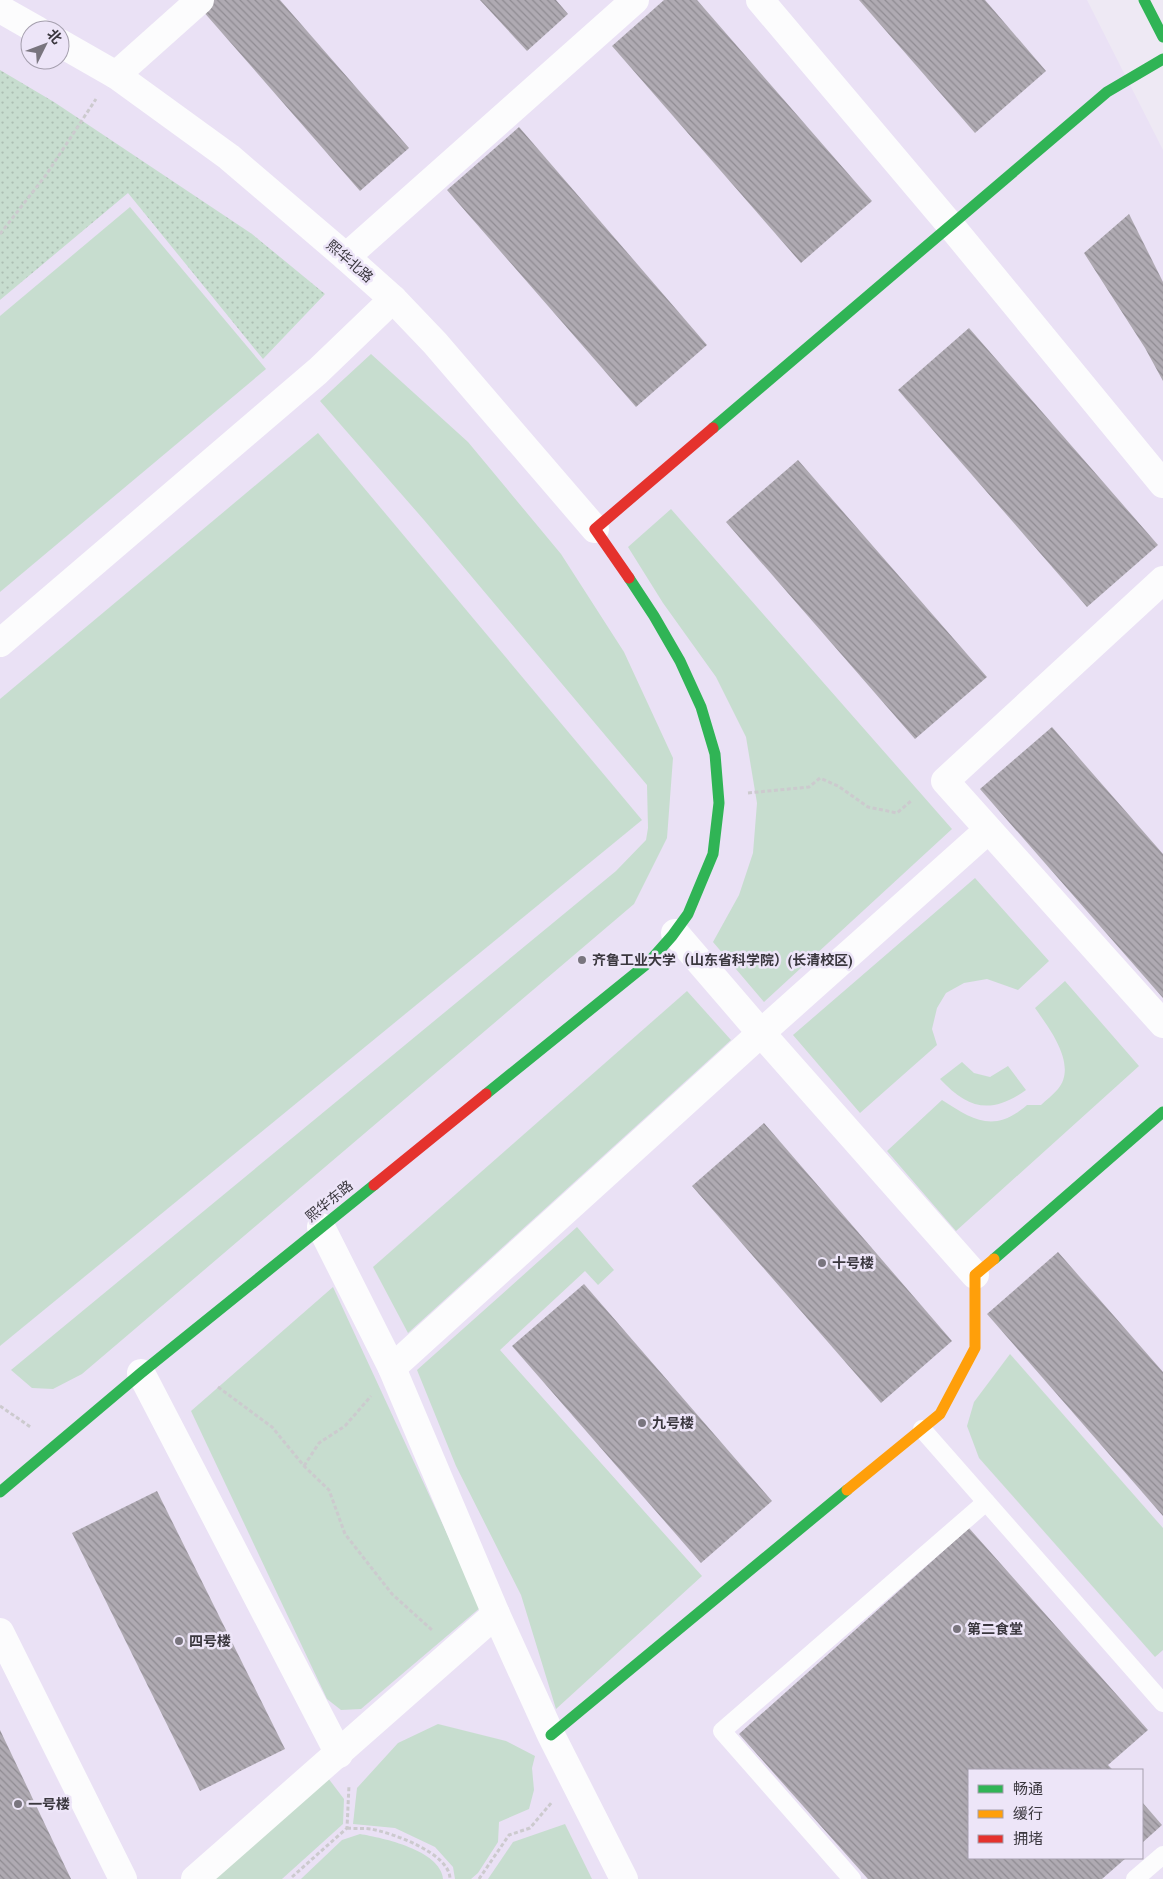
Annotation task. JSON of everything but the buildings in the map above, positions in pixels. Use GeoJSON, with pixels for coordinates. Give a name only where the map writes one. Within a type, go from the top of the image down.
{"type":"FeatureCollection","features":[{"type":"Feature","properties":{"kind":"street"},"geometry":{"type":"LineString","coordinates":[[116,75],[200,0]]}},
{"type":"Feature","properties":{"kind":"street"},"geometry":{"type":"LineString","coordinates":[[346,256],[636,0]]}},
{"type":"Feature","properties":{"kind":"street"},"geometry":{"type":"LineString","coordinates":[[760,0],[952,226],[1163,484]]}},
{"type":"Feature","properties":{"kind":"street"},"geometry":{"type":"LineString","coordinates":[[1144,0],[1163,37]]}},
{"type":"Feature","properties":{"kind":"street"},"geometry":{"type":"LineString","coordinates":[[0,9],[20,20]]}},
{"type":"Feature","properties":{"kind":"street","name":"熙华北路"},"geometry":{"type":"LineString","coordinates":[[70,49],[116,75],[229,157],[346,256],[393,299],[499,416],[595,529]]}},
{"type":"Feature","properties":{"kind":"street"},"geometry":{"type":"LineString","coordinates":[[595,529],[1107,92],[1163,59]]}},
{"type":"Feature","properties":{"kind":"street"},"geometry":{"type":"LineString","coordinates":[[0,643],[318,371],[393,299]]}},
{"type":"Feature","properties":{"kind":"street","name":"熙华东路"},"geometry":{"type":"LineString","coordinates":[[0,1492],[55,1444],[648,963],[675,933],[692,906],[709,866],[717,831],[720,797],[716,754],[709,727],[678,655],[654,615],[595,529]]}},
{"type":"Feature","properties":{"kind":"street"},"geometry":{"type":"LineString","coordinates":[[1163,580],[945,781],[1163,1024]]}},
{"type":"Feature","properties":{"kind":"street"},"geometry":{"type":"LineString","coordinates":[[394,1374],[761,1033],[988,830]]}},
{"type":"Feature","properties":{"kind":"street"},"geometry":{"type":"LineString","coordinates":[[551,1735],[940,1414],[975,1348],[976,1276],[675,933]]}},
{"type":"Feature","properties":{"kind":"street"},"geometry":{"type":"LineString","coordinates":[[976,1276],[1163,1112]]}},
{"type":"Feature","properties":{"kind":"street"},"geometry":{"type":"LineString","coordinates":[[321,1227],[394,1374],[496,1614],[551,1735],[624,1879]]}},
{"type":"Feature","properties":{"kind":"street"},"geometry":{"type":"LineString","coordinates":[[141,1374],[339,1754]]}},
{"type":"Feature","properties":{"kind":"street"},"geometry":{"type":"LineString","coordinates":[[195,1879],[496,1614]]}},
{"type":"Feature","properties":{"kind":"street"},"geometry":{"type":"LineString","coordinates":[[0,1632],[123,1879]]}},
{"type":"Feature","properties":{"kind":"lane"},"geometry":{"type":"LineString","coordinates":[[922,1430],[1163,1704]]}},
{"type":"Feature","properties":{"kind":"lane"},"geometry":{"type":"LineString","coordinates":[[852,1879],[722,1731],[986,1502]]}},
{"type":"Feature","properties":{"kind":"lane"},"geometry":{"type":"LineString","coordinates":[[1135,1879],[1163,1855]]}},
{"type":"Feature","properties":{"kind":"path"},"geometry":{"type":"LineString","coordinates":[[0,234],[46,175],[91,105],[116,75]]}},
{"type":"Feature","properties":{"kind":"path"},"geometry":{"type":"LineString","coordinates":[[720,797],[809,787],[820,778],[838,786],[868,807],[897,813],[911,801]]}},
{"type":"Feature","properties":{"kind":"path"},"geometry":{"type":"LineString","coordinates":[[304,1466],[319,1443],[345,1426],[370,1396],[394,1374]]}},
{"type":"Feature","properties":{"kind":"path"},"geometry":{"type":"LineString","coordinates":[[218,1387],[272,1427],[304,1466],[329,1490],[346,1534],[392,1594],[454,1651]]}},
{"type":"Feature","properties":{"kind":"path"},"geometry":{"type":"LineString","coordinates":[[0,1406],[55,1444]]}},
{"type":"Feature","properties":{"kind":"path"},"geometry":{"type":"LineString","coordinates":[[339,1754],[349,1782],[347,1828]]}},
{"type":"Feature","properties":{"kind":"path"},"geometry":{"type":"LineString","coordinates":[[479,1879],[509,1835],[530,1828],[537,1818],[574,1781]]}},
{"type":"Feature","properties":{"kind":"path"},"geometry":{"type":"LineString","coordinates":[[292,1877],[347,1828],[370,1829],[396,1836],[421,1847],[441,1860],[450,1874],[450,1879]]}},
{"type":"Feature","properties":{"kind":"shaded area","name":"齐鲁工业大学（山东省科学院）(长清校区)"},"geometry":{"type":"Polygon","coordinates":[[[0,0],[1087,0],[1163,150],[1163,1879],[0,1879],[0,0]]]}},
{"type":"Feature","properties":{"kind":"green space"},"geometry":{"type":"Polygon","coordinates":[[[0,70],[54,102],[252,234],[325,294],[263,359],[128,193],[0,300],[0,70]]]}},
{"type":"Feature","properties":{"kind":"green space"},"geometry":{"type":"Polygon","coordinates":[[[130,207],[266,369],[0,592],[0,316],[130,207]]]}},
{"type":"Feature","properties":{"kind":"green space"},"geometry":{"type":"Polygon","coordinates":[[[371,354],[468,442],[561,554],[624,652],[673,758],[667,838],[634,904],[82,1374],[53,1389],[32,1388],[11,1370],[616,871],[646,840],[648,828],[647,785],[424,520],[320,401],[371,354]]]}},
{"type":"Feature","properties":{"kind":"green space"},"geometry":{"type":"Polygon","coordinates":[[[318,433],[642,820],[0,1346],[0,699],[318,433]]]}},
{"type":"Feature","properties":{"kind":"green space"},"geometry":{"type":"Polygon","coordinates":[[[671,509],[952,829],[764,1002],[713,942],[739,895],[753,853],[757,803],[746,737],[716,677],[663,603],[628,547],[671,509]]]}},
{"type":"Feature","properties":{"kind":"green space"},"geometry":{"type":"Polygon","coordinates":[[[975,878],[1049,961],[1018,990],[987,979],[964,983],[946,993],[937,1008],[932,1029],[937,1045],[860,1113],[793,1035],[975,878]]]}},
{"type":"Feature","properties":{"kind":"green space"},"geometry":{"type":"Polygon","coordinates":[[[1065,981],[1139,1066],[956,1231],[887,1151],[942,1100],[974,1118],[994,1121],[1015,1114],[1027,1105],[1041,1105],[1054,1093],[1063,1079],[1065,1069],[1063,1058],[1054,1036],[1035,1008],[1065,981]]]}},
{"type":"Feature","properties":{"kind":"green space"},"geometry":{"type":"Polygon","coordinates":[[[687,991],[731,1040],[408,1333],[373,1267],[687,991]]]}},
{"type":"Feature","properties":{"kind":"green space"},"geometry":{"type":"Polygon","coordinates":[[[962,1062],[974,1073],[990,1077],[1008,1066],[1026,1090],[1002,1103],[980,1105],[970,1102],[960,1097],[940,1079],[962,1062]]]}},
{"type":"Feature","properties":{"kind":"green space"},"geometry":{"type":"Polygon","coordinates":[[[577,1227],[614,1270],[598,1285],[585,1271],[500,1350],[702,1576],[556,1709],[521,1595],[456,1466],[417,1370],[577,1227]]]}},
{"type":"Feature","properties":{"kind":"green space"},"geometry":{"type":"Polygon","coordinates":[[[333,1287],[481,1607],[361,1709],[341,1710],[327,1699],[191,1411],[333,1287]]]}},
{"type":"Feature","properties":{"kind":"green space"},"geometry":{"type":"Polygon","coordinates":[[[1010,1354],[1163,1528],[1163,1650],[1155,1657],[979,1458],[967,1426],[974,1402],[1010,1354]]]}},
{"type":"Feature","properties":{"kind":"green space"},"geometry":{"type":"Polygon","coordinates":[[[438,1724],[506,1741],[535,1756],[532,1768],[534,1790],[529,1809],[499,1822],[498,1842],[478,1873],[471,1879],[455,1879],[453,1867],[435,1847],[395,1828],[353,1824],[357,1788],[398,1743],[438,1724]]]}},
{"type":"Feature","properties":{"kind":"green space"},"geometry":{"type":"Polygon","coordinates":[[[325,1774],[344,1799],[343,1824],[282,1879],[205,1879],[325,1774]]]}},
{"type":"Feature","properties":{"kind":"green space"},"geometry":{"type":"Polygon","coordinates":[[[565,1824],[592,1879],[488,1879],[513,1842],[565,1824]]]}},
{"type":"Feature","properties":{"kind":"green space"},"geometry":{"type":"Polygon","coordinates":[[[360,1834],[396,1842],[421,1853],[432,1860],[440,1869],[443,1879],[301,1879],[342,1840],[360,1834]]]}},
{"type":"Feature","properties":{"kind":"traffic: fast"},"geometry":{"type":"LineString","coordinates":[[1144,0],[1163,37]]}},
{"type":"Feature","properties":{"kind":"traffic: fast"},"geometry":{"type":"LineString","coordinates":[[713,428],[1107,92],[1163,59]]}},
{"type":"Feature","properties":{"kind":"traffic: fast"},"geometry":{"type":"LineString","coordinates":[[486,1094],[648,963],[672,936],[688,914],[713,854],[719,803],[715,754],[701,707],[680,661],[629,578]]}},
{"type":"Feature","properties":{"kind":"traffic: fast"},"geometry":{"type":"LineString","coordinates":[[994,1259],[1163,1112]]}},
{"type":"Feature","properties":{"kind":"traffic: fast"},"geometry":{"type":"LineString","coordinates":[[0,1492],[141,1373],[374,1185]]}},
{"type":"Feature","properties":{"kind":"traffic: fast"},"geometry":{"type":"LineString","coordinates":[[551,1735],[847,1490]]}},
{"type":"Feature","properties":{"kind":"traffic: slow"},"geometry":{"type":"LineString","coordinates":[[847,1490],[940,1414],[975,1348],[975,1275],[994,1259]]}},
{"type":"Feature","properties":{"kind":"traffic: jam"},"geometry":{"type":"LineString","coordinates":[[629,578],[595,529],[713,428]]}},
{"type":"Feature","properties":{"kind":"traffic: jam"},"geometry":{"type":"LineString","coordinates":[[374,1185],[486,1094]]}},
{"type":"Feature","properties":{"kind":"place","name":"齐鲁工业大学（山东省科学院）(长清校区)"},"geometry":{"type":"Point","coordinates":[582,960]}},
{"type":"Feature","properties":{"kind":"place","name":"十号楼"},"geometry":{"type":"Point","coordinates":[822,1263]}},
{"type":"Feature","properties":{"kind":"place","name":"九号楼"},"geometry":{"type":"Point","coordinates":[642,1423]}},
{"type":"Feature","properties":{"kind":"place","name":"第二食堂"},"geometry":{"type":"Point","coordinates":[957,1629]}},
{"type":"Feature","properties":{"kind":"place","name":"四号楼"},"geometry":{"type":"Point","coordinates":[179,1641]}},
{"type":"Feature","properties":{"kind":"place","name":"一号楼"},"geometry":{"type":"Point","coordinates":[18,1804]}}]}
